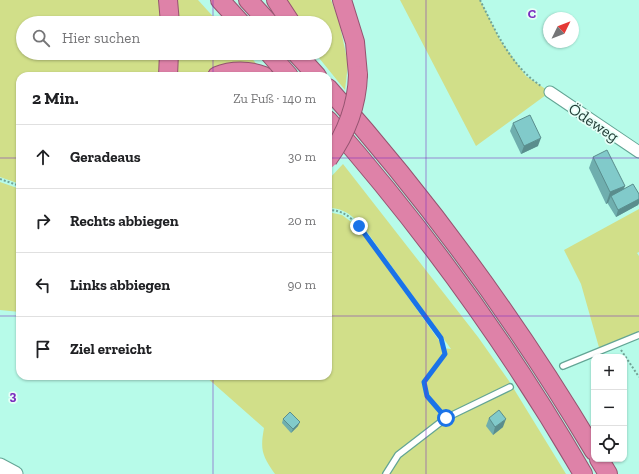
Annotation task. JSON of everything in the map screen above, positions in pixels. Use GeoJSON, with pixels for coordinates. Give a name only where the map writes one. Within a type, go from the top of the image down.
{"type":"FeatureCollection","features":[{"type":"Feature","properties":{"kind":"highway"},"geometry":{"type":"LineString","coordinates":[[168,0],[169,16]]}},
{"type":"Feature","properties":{"kind":"highway"},"geometry":{"type":"LineString","coordinates":[[220,0],[235,16]]}},
{"type":"Feature","properties":{"kind":"highway"},"geometry":{"type":"LineString","coordinates":[[248,0],[263,16]]}},
{"type":"Feature","properties":{"kind":"highway"},"geometry":{"type":"LineString","coordinates":[[276,0],[286,16]]}},
{"type":"Feature","properties":{"kind":"highway"},"geometry":{"type":"LineString","coordinates":[[332,152],[350,121],[356,97],[358,75],[355,42],[342,0]]}},
{"type":"Feature","properties":{"kind":"highway"},"geometry":{"type":"LineString","coordinates":[[168,72],[169,60]]}},
{"type":"Feature","properties":{"kind":"highway"},"geometry":{"type":"LineString","coordinates":[[275,60],[286,72]]}},
{"type":"Feature","properties":{"kind":"highway"},"geometry":{"type":"LineString","coordinates":[[302,60],[313,72]]}},
{"type":"Feature","properties":{"kind":"highway"},"geometry":{"type":"LineString","coordinates":[[314,60],[320,72]]}},
{"type":"Feature","properties":{"kind":"highway"},"geometry":{"type":"LineString","coordinates":[[332,93],[398,168],[476,272],[534,354],[591,446]]}},
{"type":"Feature","properties":{"kind":"highway"},"geometry":{"type":"LineString","coordinates":[[332,125],[382,184],[464,291],[512,358],[551,418],[583,474]]}},
{"type":"Feature","properties":{"kind":"highway"},"geometry":{"type":"LineString","coordinates":[[601,462],[608,474]]}},
{"type":"Feature","properties":{"kind":"main road"},"geometry":{"type":"LineString","coordinates":[[0,466],[15,474]]}},
{"type":"Feature","properties":{"kind":"street","name":"Ödeweg"},"geometry":{"type":"LineString","coordinates":[[550,92],[639,152]]}},
{"type":"Feature","properties":{"kind":"lane"},"geometry":{"type":"LineString","coordinates":[[563,366],[639,335]]}},
{"type":"Feature","properties":{"kind":"lane"},"geometry":{"type":"LineString","coordinates":[[386,474],[398,455],[446,418],[510,387]]}},
{"type":"Feature","properties":{"kind":"path"},"geometry":{"type":"LineString","coordinates":[[480,0],[500,40],[526,76],[550,92]]}},
{"type":"Feature","properties":{"kind":"path"},"geometry":{"type":"LineString","coordinates":[[0,179],[16,185]]}},
{"type":"Feature","properties":{"kind":"path"},"geometry":{"type":"LineString","coordinates":[[332,210],[338,210],[349,216],[359,226],[441,338],[445,354],[424,382],[427,396],[446,418]]}},
{"type":"Feature","properties":{"kind":"path"},"geometry":{"type":"LineString","coordinates":[[617,344],[639,377]]}},
{"type":"Feature","properties":{"kind":"green space"},"geometry":{"type":"Polygon","coordinates":[[[0,0],[163,0],[164,16],[16,16],[16,60],[164,60],[163,72],[16,72],[16,183],[0,177],[0,0]]]}},
{"type":"Feature","properties":{"kind":"green space"},"geometry":{"type":"Polygon","coordinates":[[[173,0],[198,0],[213,16],[175,16],[173,0]]]}},
{"type":"Feature","properties":{"kind":"green space"},"geometry":{"type":"Polygon","coordinates":[[[283,0],[331,0],[339,21],[348,64],[345,90],[332,72],[321,60],[332,60],[332,16],[293,16],[283,0]]]}},
{"type":"Feature","properties":{"kind":"green space"},"geometry":{"type":"Polygon","coordinates":[[[400,0],[480,0],[500,40],[526,76],[550,92],[476,146],[400,0]]]}},
{"type":"Feature","properties":{"kind":"green space"},"geometry":{"type":"Polygon","coordinates":[[[175,60],[253,60],[261,69],[221,68],[212,72],[174,72],[175,60]]]}},
{"type":"Feature","properties":{"kind":"green space"},"geometry":{"type":"Polygon","coordinates":[[[343,164],[478,337],[509,381],[566,474],[275,474],[267,462],[263,452],[262,442],[264,428],[210,380],[332,380],[332,213],[342,215],[358,227],[440,342],[442,348],[451,349],[362,225],[351,215],[332,208],[332,176],[343,164]]]}},
{"type":"Feature","properties":{"kind":"green space"},"geometry":{"type":"Polygon","coordinates":[[[0,182],[16,188],[16,312],[0,310],[0,182]]]}},
{"type":"Feature","properties":{"kind":"green space"},"geometry":{"type":"Polygon","coordinates":[[[639,209],[639,252],[637,253],[639,256],[639,335],[600,351],[581,284],[564,250],[639,209]]]}},
{"type":"Feature","properties":{"kind":"building"},"geometry":{"type":"Polygon","coordinates":[[[530,115],[541,138],[524,146],[513,123],[530,115]]]}},
{"type":"Feature","properties":{"kind":"building"},"geometry":{"type":"Polygon","coordinates":[[[607,150],[625,186],[610,192],[593,157],[607,150]]]}},
{"type":"Feature","properties":{"kind":"building"},"geometry":{"type":"Polygon","coordinates":[[[633,184],[639,194],[639,199],[618,210],[611,196],[633,184]]]}},
{"type":"Feature","properties":{"kind":"building"},"geometry":{"type":"Polygon","coordinates":[[[499,410],[506,419],[495,427],[489,418],[499,410]]]}},
{"type":"Feature","properties":{"kind":"building"},"geometry":{"type":"Polygon","coordinates":[[[290,412],[300,422],[293,429],[283,419],[290,412]]]}},
{"type":"Feature","properties":{"kind":"route"},"geometry":{"type":"LineString","coordinates":[[359,226],[441,338],[445,354],[424,382],[427,396],[446,418]]}}]}
